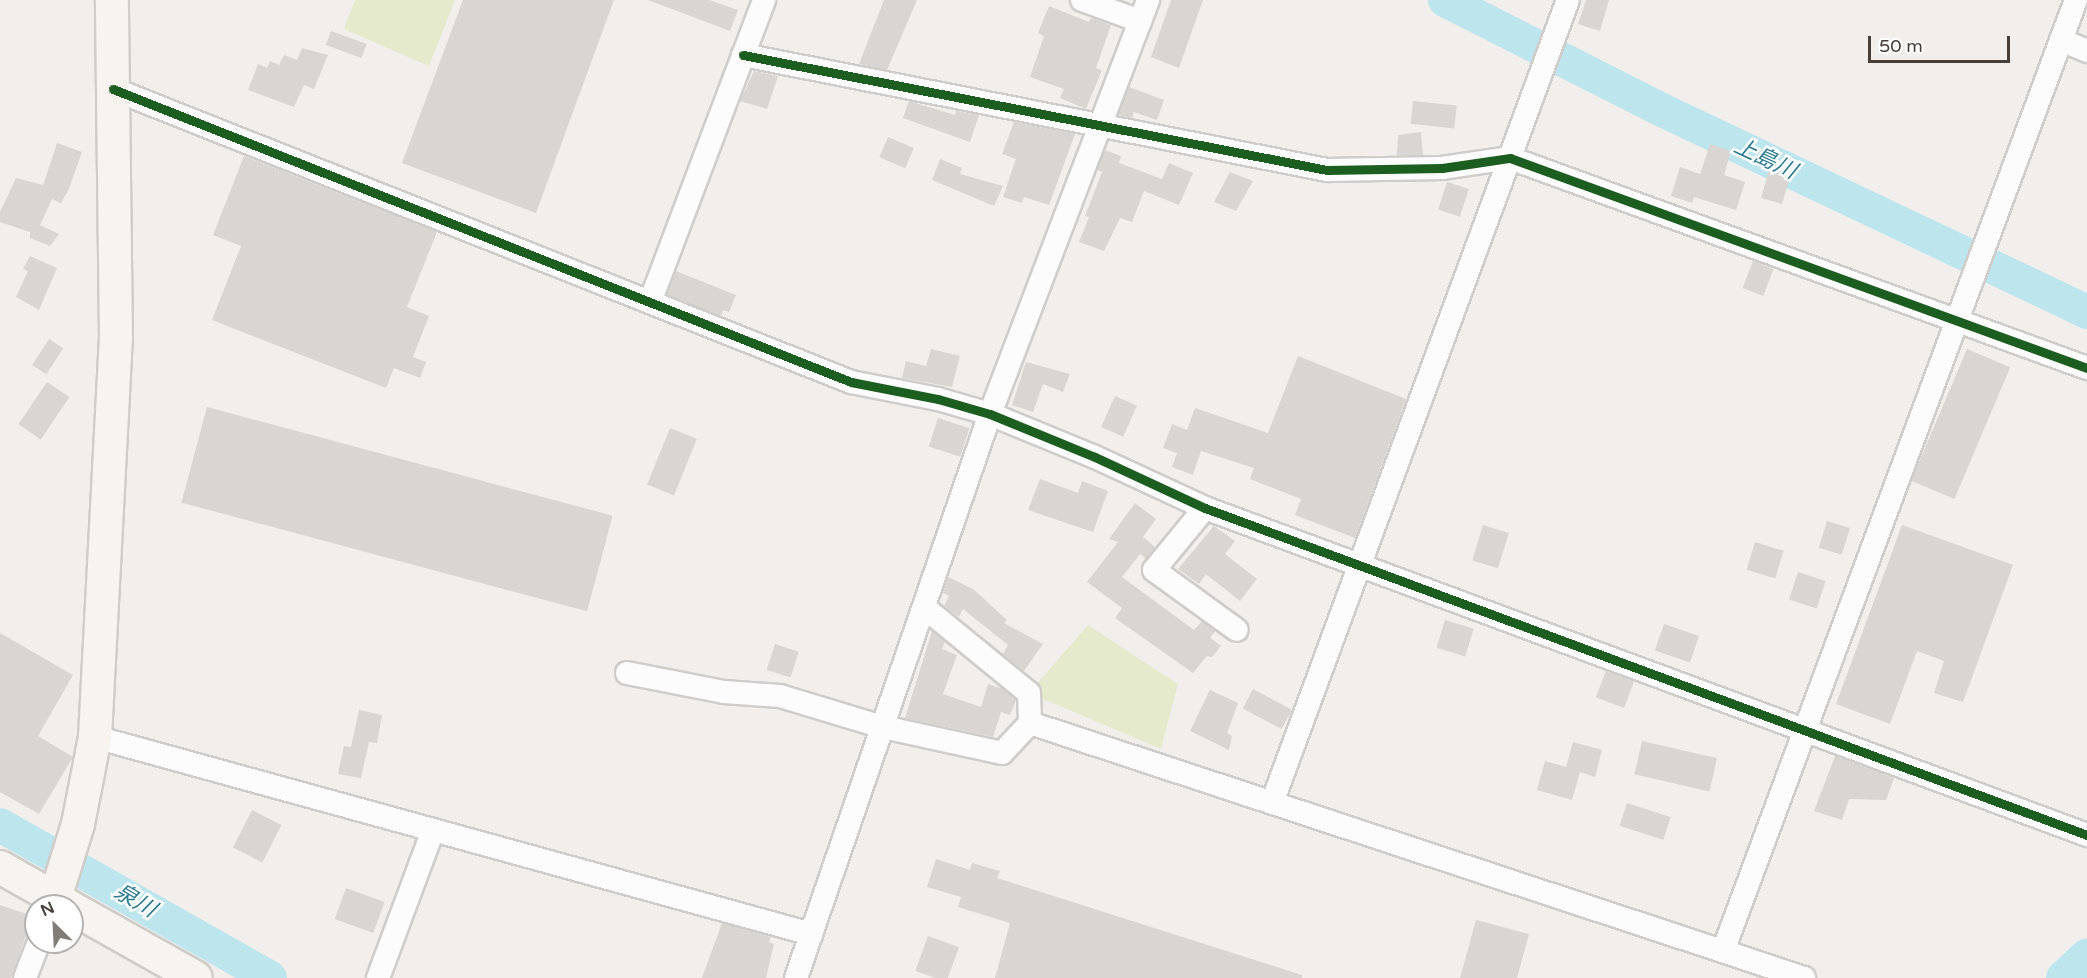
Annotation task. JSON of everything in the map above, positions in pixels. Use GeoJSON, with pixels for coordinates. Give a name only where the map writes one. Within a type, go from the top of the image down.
{"type":"FeatureCollection","features":[{"type":"Feature","properties":{"kind":"street"},"geometry":{"type":"LineString","coordinates":[[63,894],[95,737],[116,339],[112,0]]}},
{"type":"Feature","properties":{"kind":"street"},"geometry":{"type":"LineString","coordinates":[[650,302],[764,0]]}},
{"type":"Feature","properties":{"kind":"street"},"geometry":{"type":"LineString","coordinates":[[796,978],[990,414],[1144,10],[1082,0]]}},
{"type":"Feature","properties":{"kind":"street"},"geometry":{"type":"LineString","coordinates":[[1272,803],[1568,0]]}},
{"type":"Feature","properties":{"kind":"street"},"geometry":{"type":"LineString","coordinates":[[1723,951],[1960,320],[1976,266],[2076,0]]}},
{"type":"Feature","properties":{"kind":"street"},"geometry":{"type":"LineString","coordinates":[[2061,40],[2087,51]]}},
{"type":"Feature","properties":{"kind":"street"},"geometry":{"type":"LineString","coordinates":[[743,56],[1327,170],[1442,168],[1510,158],[2087,368]]}},
{"type":"Feature","properties":{"kind":"street"},"geometry":{"type":"LineString","coordinates":[[113,89],[851,382],[938,399],[990,414],[1095,457],[1205,508],[2087,835]]}},
{"type":"Feature","properties":{"kind":"street"},"geometry":{"type":"LineString","coordinates":[[1205,508],[1154,570],[1237,630]]}},
{"type":"Feature","properties":{"kind":"street"},"geometry":{"type":"LineString","coordinates":[[627,674],[724,692],[780,696],[883,727],[1002,753],[1030,723],[1029,693],[925,608]]}},
{"type":"Feature","properties":{"kind":"street"},"geometry":{"type":"LineString","coordinates":[[1030,723],[1804,978]]}},
{"type":"Feature","properties":{"kind":"street"},"geometry":{"type":"LineString","coordinates":[[95,737],[811,934]]}},
{"type":"Feature","properties":{"kind":"street"},"geometry":{"type":"LineString","coordinates":[[378,978],[433,830]]}},
{"type":"Feature","properties":{"kind":"street"},"geometry":{"type":"LineString","coordinates":[[0,867],[46,894]]}},
{"type":"Feature","properties":{"kind":"street"},"geometry":{"type":"LineString","coordinates":[[84,916],[196,978]]}},
{"type":"Feature","properties":{"kind":"street"},"geometry":{"type":"LineString","coordinates":[[25,978],[34,954]]}},
{"type":"Feature","properties":{"kind":"green space"},"geometry":{"type":"Polygon","coordinates":[[[355,0],[455,0],[429,66],[344,29],[355,0]]]}},
{"type":"Feature","properties":{"kind":"green space"},"geometry":{"type":"Polygon","coordinates":[[[1088,625],[1178,684],[1161,749],[1029,693],[1088,625]]]}},
{"type":"Feature","properties":{"kind":"building"},"geometry":{"type":"Polygon","coordinates":[[[463,0],[614,0],[536,213],[402,163],[463,0]]]}},
{"type":"Feature","properties":{"kind":"building"},"geometry":{"type":"Polygon","coordinates":[[[648,0],[709,0],[738,10],[730,31],[648,0]]]}},
{"type":"Feature","properties":{"kind":"building"},"geometry":{"type":"Polygon","coordinates":[[[884,0],[917,0],[887,70],[859,64],[884,0]]]}},
{"type":"Feature","properties":{"kind":"building"},"geometry":{"type":"Polygon","coordinates":[[[1171,0],[1203,0],[1179,68],[1151,57],[1171,0]]]}},
{"type":"Feature","properties":{"kind":"building"},"geometry":{"type":"Polygon","coordinates":[[[1586,0],[1609,0],[1600,31],[1578,24],[1586,0]]]}},
{"type":"Feature","properties":{"kind":"building"},"geometry":{"type":"Polygon","coordinates":[[[1049,6],[1089,22],[1091,18],[1111,25],[1096,68],[1102,70],[1086,109],[1060,98],[1064,89],[1030,77],[1044,36],[1038,33],[1049,6]]]}},
{"type":"Feature","properties":{"kind":"building"},"geometry":{"type":"Polygon","coordinates":[[[331,31],[367,44],[362,58],[326,45],[331,31]]]}},
{"type":"Feature","properties":{"kind":"building"},"geometry":{"type":"Polygon","coordinates":[[[302,48],[328,55],[314,89],[304,85],[294,107],[248,90],[258,64],[267,68],[270,61],[279,65],[284,55],[297,60],[302,48]]]}},
{"type":"Feature","properties":{"kind":"building"},"geometry":{"type":"Polygon","coordinates":[[[754,71],[778,76],[767,109],[740,101],[754,71]]]}},
{"type":"Feature","properties":{"kind":"building"},"geometry":{"type":"Polygon","coordinates":[[[1129,87],[1164,100],[1157,120],[1134,112],[1132,118],[1118,115],[1129,87]]]}},
{"type":"Feature","properties":{"kind":"building"},"geometry":{"type":"Polygon","coordinates":[[[909,101],[955,115],[956,111],[979,115],[970,142],[903,118],[909,101]]]}},
{"type":"Feature","properties":{"kind":"building"},"geometry":{"type":"Polygon","coordinates":[[[1413,101],[1457,106],[1454,128],[1411,124],[1413,101]]]}},
{"type":"Feature","properties":{"kind":"building"},"geometry":{"type":"Polygon","coordinates":[[[1014,122],[1075,134],[1049,205],[1024,197],[1022,203],[1003,197],[1016,159],[1002,154],[1014,122]]]}},
{"type":"Feature","properties":{"kind":"building"},"geometry":{"type":"Polygon","coordinates":[[[1421,132],[1423,155],[1397,155],[1398,135],[1421,132]]]}},
{"type":"Feature","properties":{"kind":"building"},"geometry":{"type":"Polygon","coordinates":[[[888,137],[914,148],[905,168],[879,157],[888,137]]]}},
{"type":"Feature","properties":{"kind":"building"},"geometry":{"type":"Polygon","coordinates":[[[57,143],[82,152],[69,189],[61,203],[52,199],[40,225],[59,234],[50,246],[30,238],[30,232],[0,222],[0,212],[16,178],[43,185],[57,143]]]}},
{"type":"Feature","properties":{"kind":"building"},"geometry":{"type":"Polygon","coordinates":[[[1710,144],[1731,151],[1724,175],[1745,182],[1736,210],[1694,197],[1692,203],[1671,196],[1680,167],[1700,174],[1710,144]]]}},
{"type":"Feature","properties":{"kind":"building"},"geometry":{"type":"Polygon","coordinates":[[[1105,150],[1121,156],[1119,163],[1162,179],[1169,163],[1193,173],[1179,205],[1144,191],[1132,222],[1120,218],[1104,251],[1079,242],[1089,217],[1085,216],[1102,172],[1097,170],[1105,150]]]}},
{"type":"Feature","properties":{"kind":"building"},"geometry":{"type":"Polygon","coordinates":[[[244,156],[437,232],[407,307],[429,316],[413,357],[426,362],[420,378],[394,368],[386,388],[212,320],[241,246],[213,235],[244,156]]]}},
{"type":"Feature","properties":{"kind":"building"},"geometry":{"type":"Polygon","coordinates":[[[940,159],[962,168],[960,174],[1003,186],[994,206],[932,180],[940,159]]]}},
{"type":"Feature","properties":{"kind":"building"},"geometry":{"type":"Polygon","coordinates":[[[1769,170],[1790,176],[1782,204],[1761,198],[1769,170]]]}},
{"type":"Feature","properties":{"kind":"building"},"geometry":{"type":"Polygon","coordinates":[[[1230,172],[1253,181],[1236,211],[1214,202],[1230,172]]]}},
{"type":"Feature","properties":{"kind":"building"},"geometry":{"type":"Polygon","coordinates":[[[1447,182],[1469,189],[1460,217],[1438,210],[1447,182]]]}},
{"type":"Feature","properties":{"kind":"building"},"geometry":{"type":"Polygon","coordinates":[[[30,256],[57,268],[39,310],[16,297],[28,271],[23,269],[30,256]]]}},
{"type":"Feature","properties":{"kind":"building"},"geometry":{"type":"Polygon","coordinates":[[[1753,261],[1774,269],[1763,296],[1743,288],[1753,261]]]}},
{"type":"Feature","properties":{"kind":"building"},"geometry":{"type":"Polygon","coordinates":[[[676,271],[736,295],[729,312],[723,310],[721,316],[667,295],[676,271]]]}},
{"type":"Feature","properties":{"kind":"building"},"geometry":{"type":"Polygon","coordinates":[[[49,339],[63,348],[46,374],[32,365],[49,339]]]}},
{"type":"Feature","properties":{"kind":"building"},"geometry":{"type":"Polygon","coordinates":[[[931,349],[960,356],[952,387],[902,378],[906,361],[926,366],[931,349]]]}},
{"type":"Feature","properties":{"kind":"building"},"geometry":{"type":"Polygon","coordinates":[[[1967,349],[2010,367],[1954,499],[1911,481],[1967,349]]]}},
{"type":"Feature","properties":{"kind":"building"},"geometry":{"type":"Polygon","coordinates":[[[1298,356],[1406,399],[1355,538],[1295,515],[1301,499],[1250,479],[1254,468],[1201,451],[1193,475],[1172,467],[1177,453],[1163,448],[1172,424],[1187,430],[1195,408],[1268,433],[1298,356]]]}},
{"type":"Feature","properties":{"kind":"building"},"geometry":{"type":"Polygon","coordinates":[[[1026,362],[1070,374],[1063,392],[1043,384],[1033,412],[1012,405],[1026,362]]]}},
{"type":"Feature","properties":{"kind":"building"},"geometry":{"type":"Polygon","coordinates":[[[47,382],[69,397],[41,439],[18,424],[47,382]]]}},
{"type":"Feature","properties":{"kind":"building"},"geometry":{"type":"Polygon","coordinates":[[[1115,396],[1137,406],[1123,437],[1101,427],[1115,396]]]}},
{"type":"Feature","properties":{"kind":"building"},"geometry":{"type":"Polygon","coordinates":[[[207,407],[613,516],[587,611],[181,503],[207,407]]]}},
{"type":"Feature","properties":{"kind":"building"},"geometry":{"type":"Polygon","coordinates":[[[938,418],[969,428],[960,457],[929,447],[938,418]]]}},
{"type":"Feature","properties":{"kind":"building"},"geometry":{"type":"Polygon","coordinates":[[[670,428],[697,439],[674,495],[647,485],[670,428]]]}},
{"type":"Feature","properties":{"kind":"building"},"geometry":{"type":"Polygon","coordinates":[[[1040,479],[1078,493],[1082,481],[1108,491],[1093,532],[1028,510],[1040,479]]]}},
{"type":"Feature","properties":{"kind":"building"},"geometry":{"type":"Polygon","coordinates":[[[1135,503],[1156,519],[1143,537],[1155,547],[1146,559],[1140,554],[1122,577],[1194,630],[1202,621],[1215,631],[1210,638],[1221,646],[1212,657],[1207,656],[1193,673],[1115,618],[1122,608],[1087,582],[1118,542],[1109,539],[1135,503]]]}},
{"type":"Feature","properties":{"kind":"building"},"geometry":{"type":"Polygon","coordinates":[[[1827,521],[1850,528],[1842,555],[1819,548],[1827,521]]]}},
{"type":"Feature","properties":{"kind":"building"},"geometry":{"type":"Polygon","coordinates":[[[1483,525],[1509,533],[1498,568],[1472,560],[1483,525]]]}},
{"type":"Feature","properties":{"kind":"building"},"geometry":{"type":"Polygon","coordinates":[[[1902,525],[2013,565],[1963,702],[1934,693],[1944,661],[1917,651],[1890,724],[1836,704],[1902,525]]]}},
{"type":"Feature","properties":{"kind":"building"},"geometry":{"type":"Polygon","coordinates":[[[1214,526],[1235,541],[1225,554],[1257,579],[1240,601],[1206,574],[1199,584],[1178,569],[1214,526]]]}},
{"type":"Feature","properties":{"kind":"building"},"geometry":{"type":"Polygon","coordinates":[[[1755,542],[1784,551],[1775,579],[1747,570],[1755,542]]]}},
{"type":"Feature","properties":{"kind":"building"},"geometry":{"type":"Polygon","coordinates":[[[1798,572],[1826,581],[1817,609],[1789,600],[1798,572]]]}},
{"type":"Feature","properties":{"kind":"building"},"geometry":{"type":"Polygon","coordinates":[[[948,577],[973,589],[1007,620],[1004,623],[1043,644],[1024,671],[1003,654],[1008,645],[963,609],[959,617],[944,606],[949,596],[943,593],[948,577]]]}},
{"type":"Feature","properties":{"kind":"building"},"geometry":{"type":"Polygon","coordinates":[[[1445,620],[1474,629],[1465,657],[1437,648],[1445,620]]]}},
{"type":"Feature","properties":{"kind":"building"},"geometry":{"type":"Polygon","coordinates":[[[1664,624],[1699,636],[1690,663],[1655,650],[1664,624]]]}},
{"type":"Feature","properties":{"kind":"building"},"geometry":{"type":"Polygon","coordinates":[[[932,631],[945,642],[942,649],[957,655],[943,694],[981,707],[988,684],[1003,689],[1016,700],[1010,715],[1001,712],[993,737],[905,718],[932,631]]]}},
{"type":"Feature","properties":{"kind":"building"},"geometry":{"type":"Polygon","coordinates":[[[0,633],[73,675],[38,736],[73,757],[39,814],[0,792],[0,633]]]}},
{"type":"Feature","properties":{"kind":"building"},"geometry":{"type":"Polygon","coordinates":[[[775,644],[799,652],[790,677],[767,670],[775,644]]]}},
{"type":"Feature","properties":{"kind":"building"},"geometry":{"type":"Polygon","coordinates":[[[1606,671],[1634,682],[1624,708],[1596,697],[1606,671]]]}},
{"type":"Feature","properties":{"kind":"building"},"geometry":{"type":"Polygon","coordinates":[[[1253,689],[1292,710],[1282,729],[1243,708],[1253,689]]]}},
{"type":"Feature","properties":{"kind":"building"},"geometry":{"type":"Polygon","coordinates":[[[1210,690],[1238,703],[1227,733],[1232,736],[1229,750],[1190,731],[1210,690]]]}},
{"type":"Feature","properties":{"kind":"building"},"geometry":{"type":"Polygon","coordinates":[[[359,710],[382,715],[377,743],[369,742],[361,778],[338,774],[344,746],[351,747],[359,710]]]}},
{"type":"Feature","properties":{"kind":"building"},"geometry":{"type":"Polygon","coordinates":[[[1642,741],[1717,758],[1709,791],[1634,774],[1642,741]]]}},
{"type":"Feature","properties":{"kind":"building"},"geometry":{"type":"Polygon","coordinates":[[[1573,742],[1602,750],[1595,777],[1580,772],[1572,800],[1537,790],[1545,761],[1566,767],[1573,742]]]}},
{"type":"Feature","properties":{"kind":"building"},"geometry":{"type":"Polygon","coordinates":[[[1835,756],[1894,778],[1886,800],[1849,799],[1842,820],[1814,811],[1835,756]]]}},
{"type":"Feature","properties":{"kind":"building"},"geometry":{"type":"Polygon","coordinates":[[[1627,803],[1671,817],[1663,840],[1620,826],[1627,803]]]}},
{"type":"Feature","properties":{"kind":"building"},"geometry":{"type":"Polygon","coordinates":[[[252,810],[281,825],[262,862],[233,847],[252,810]]]}},
{"type":"Feature","properties":{"kind":"building"},"geometry":{"type":"Polygon","coordinates":[[[936,859],[970,870],[972,863],[1000,871],[997,878],[1302,975],[1302,978],[995,978],[1010,923],[958,907],[961,897],[927,887],[936,859]]]}},
{"type":"Feature","properties":{"kind":"building"},"geometry":{"type":"Polygon","coordinates":[[[346,888],[385,902],[373,933],[335,919],[346,888]]]}},
{"type":"Feature","properties":{"kind":"building"},"geometry":{"type":"Polygon","coordinates":[[[0,905],[24,913],[24,941],[11,978],[0,978],[0,905]]]}},
{"type":"Feature","properties":{"kind":"building"},"geometry":{"type":"Polygon","coordinates":[[[1476,920],[1529,934],[1517,978],[1460,978],[1476,920]]]}},
{"type":"Feature","properties":{"kind":"building"},"geometry":{"type":"Polygon","coordinates":[[[722,923],[771,937],[769,942],[774,944],[766,978],[702,978],[722,923]]]}},
{"type":"Feature","properties":{"kind":"building"},"geometry":{"type":"Polygon","coordinates":[[[928,936],[959,947],[948,978],[935,978],[915,971],[928,936]]]}},
{"type":"Feature","properties":{"kind":"waterway","name":"上島川"},"geometry":{"type":"LineString","coordinates":[[1445,0],[1662,110],[2087,312]]}},
{"type":"Feature","properties":{"kind":"waterway","name":"泉川"},"geometry":{"type":"LineString","coordinates":[[0,825],[270,978]]}},
{"type":"Feature","properties":{"kind":"waterway","name":"泉川"},"geometry":{"type":"LineString","coordinates":[[2063,978],[2087,956]]}},
{"type":"Feature","properties":{"kind":"cycle path"},"geometry":{"type":"LineString","coordinates":[[743,55],[1327,170],[1442,168],[1510,158],[2087,368]]}},
{"type":"Feature","properties":{"kind":"cycle path"},"geometry":{"type":"LineString","coordinates":[[113,89],[851,382],[938,399],[990,414],[1095,457],[1205,508],[2087,835]]}}]}
